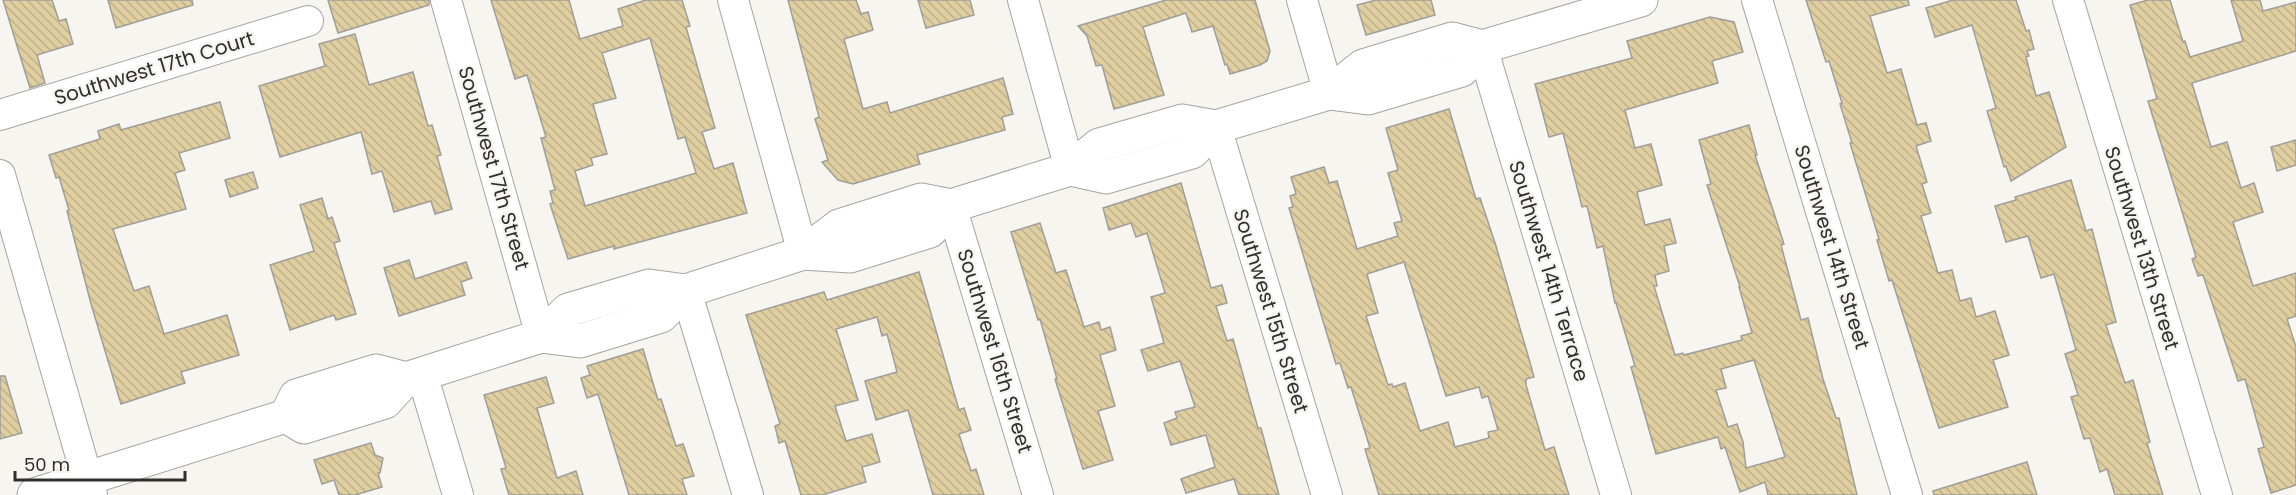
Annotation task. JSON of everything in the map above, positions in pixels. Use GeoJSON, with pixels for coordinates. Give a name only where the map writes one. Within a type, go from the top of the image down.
{"type":"FeatureCollection","features":[{"type":"Feature","properties":{"kind":"main road"},"geometry":{"type":"LineString","coordinates":[[34,495],[90,487],[286,416],[296,396],[353,378],[376,371],[414,376],[541,336],[568,310],[648,286],[686,291],[803,254],[839,226],[921,200],[951,206],[1070,169],[1099,145],[1182,121],[1216,127],[1329,93],[1363,66],[1452,39],[1482,47],[1586,8],[1641,0]]}},
{"type":"Feature","properties":{"kind":"street","name":"Southwest 17th Street"},"geometry":{"type":"LineString","coordinates":[[446,0],[541,336]]}},
{"type":"Feature","properties":{"kind":"street"},"geometry":{"type":"LineString","coordinates":[[733,0],[803,254]]}},
{"type":"Feature","properties":{"kind":"street"},"geometry":{"type":"LineString","coordinates":[[1023,0],[1070,169]]}},
{"type":"Feature","properties":{"kind":"street"},"geometry":{"type":"LineString","coordinates":[[1302,0],[1329,93]]}},
{"type":"Feature","properties":{"kind":"street","name":"Southwest 14th Street"},"geometry":{"type":"LineString","coordinates":[[1757,0],[1907,495]]}},
{"type":"Feature","properties":{"kind":"street","name":"Southwest 13th Street"},"geometry":{"type":"LineString","coordinates":[[2068,0],[2217,495]]}},
{"type":"Feature","properties":{"kind":"street","name":"Southwest 17th Court"},"geometry":{"type":"LineString","coordinates":[[0,115],[308,21]]}},
{"type":"Feature","properties":{"kind":"street","name":"Southwest 14th Terrace"},"geometry":{"type":"LineString","coordinates":[[1482,47],[1616,495]]}},
{"type":"Feature","properties":{"kind":"street","name":"Southwest 15th Street"},"geometry":{"type":"LineString","coordinates":[[1216,127],[1327,495]]}},
{"type":"Feature","properties":{"kind":"street"},"geometry":{"type":"LineString","coordinates":[[0,175],[90,487]]}},
{"type":"Feature","properties":{"kind":"street","name":"Southwest 16th Street"},"geometry":{"type":"LineString","coordinates":[[951,206],[1038,495]]}},
{"type":"Feature","properties":{"kind":"street"},"geometry":{"type":"LineString","coordinates":[[686,291],[748,495]]}},
{"type":"Feature","properties":{"kind":"street"},"geometry":{"type":"LineString","coordinates":[[414,376],[458,495]]}},
{"type":"Feature","properties":{"kind":"building"},"geometry":{"type":"Polygon","coordinates":[[[3,0],[52,0],[59,21],[66,19],[73,44],[37,55],[45,83],[30,88],[3,0]]]}},
{"type":"Feature","properties":{"kind":"building"},"geometry":{"type":"Polygon","coordinates":[[[108,0],[192,0],[193,5],[116,28],[108,0]]]}},
{"type":"Feature","properties":{"kind":"building"},"geometry":{"type":"Polygon","coordinates":[[[328,0],[429,0],[429,5],[338,33],[328,0]]]}},
{"type":"Feature","properties":{"kind":"building"},"geometry":{"type":"Polygon","coordinates":[[[491,0],[569,0],[580,39],[623,26],[618,9],[646,0],[682,0],[690,26],[686,27],[715,128],[702,132],[714,169],[733,163],[747,213],[568,259],[550,204],[553,203],[550,191],[555,190],[541,138],[546,137],[527,75],[515,79],[491,0]],[[650,38],[602,53],[616,98],[593,104],[607,154],[591,158],[593,165],[575,171],[585,206],[696,173],[685,137],[678,139],[650,38]]]}},
{"type":"Feature","properties":{"kind":"building"},"geometry":{"type":"Polygon","coordinates":[[[788,0],[856,0],[861,14],[868,12],[873,30],[844,39],[863,109],[887,102],[890,113],[1003,78],[1013,114],[1002,117],[1005,130],[917,155],[920,164],[853,184],[838,180],[822,162],[828,160],[815,119],[819,117],[788,0]]]}},
{"type":"Feature","properties":{"kind":"building"},"geometry":{"type":"Polygon","coordinates":[[[918,0],[970,0],[974,15],[926,28],[918,0]]]}},
{"type":"Feature","properties":{"kind":"building"},"geometry":{"type":"Polygon","coordinates":[[[1166,0],[1255,0],[1270,51],[1267,61],[1230,74],[1213,26],[1192,32],[1186,13],[1143,27],[1164,95],[1114,109],[1102,65],[1096,66],[1087,36],[1078,26],[1166,0]]]}},
{"type":"Feature","properties":{"kind":"building"},"geometry":{"type":"Polygon","coordinates":[[[1376,0],[1431,0],[1435,15],[1366,35],[1357,5],[1376,0]]]}},
{"type":"Feature","properties":{"kind":"building"},"geometry":{"type":"Polygon","coordinates":[[[1806,0],[1908,0],[1909,5],[1870,16],[1887,73],[1901,69],[1917,125],[1926,123],[1931,141],[1916,146],[1927,182],[1922,184],[1931,213],[1921,216],[1938,273],[1952,270],[1960,301],[1971,298],[1976,317],[1995,311],[2009,355],[1993,360],[2008,407],[1939,428],[1892,280],[1889,281],[1850,143],[1852,143],[1840,104],[1842,103],[1806,0]]]}},
{"type":"Feature","properties":{"kind":"building"},"geometry":{"type":"Polygon","coordinates":[[[1953,0],[2016,0],[2026,31],[2029,30],[2034,49],[2027,51],[2029,56],[2026,57],[2036,96],[2049,92],[2066,147],[2011,181],[2006,166],[2004,167],[1987,111],[1996,108],[1972,25],[1935,37],[1926,8],[1953,0]]]}},
{"type":"Feature","properties":{"kind":"building"},"geometry":{"type":"Polygon","coordinates":[[[2148,0],[2170,0],[2190,57],[2243,41],[2231,0],[2260,0],[2263,11],[2296,2],[2296,51],[2192,83],[2211,147],[2227,142],[2241,188],[2254,183],[2263,212],[2233,222],[2253,286],[2296,273],[2296,316],[2287,319],[2296,347],[2296,485],[2271,493],[2258,449],[2264,447],[2245,379],[2238,381],[2203,275],[2198,276],[2192,259],[2196,257],[2148,101],[2157,99],[2130,5],[2148,0]]]}},
{"type":"Feature","properties":{"kind":"building"},"geometry":{"type":"Polygon","coordinates":[[[1710,17],[1734,22],[1743,52],[1712,61],[1718,83],[1625,110],[1635,148],[1651,144],[1662,185],[1637,192],[1645,225],[1670,219],[1676,243],[1664,246],[1669,271],[1655,275],[1657,286],[1654,286],[1675,355],[1683,353],[1684,355],[1742,340],[1741,336],[1752,333],[1740,287],[1707,185],[1711,184],[1699,140],[1749,125],[1757,155],[1755,155],[1784,244],[1781,245],[1801,320],[1808,318],[1823,379],[1836,418],[1839,418],[1857,495],[1768,495],[1765,482],[1740,492],[1725,447],[1721,449],[1718,437],[1656,454],[1631,367],[1635,366],[1615,303],[1603,246],[1597,248],[1587,206],[1582,207],[1563,133],[1549,137],[1535,84],[1632,58],[1627,41],[1710,17]],[[1754,360],[1721,369],[1726,388],[1716,390],[1728,427],[1737,424],[1743,442],[1746,468],[1785,457],[1754,360]]]}},
{"type":"Feature","properties":{"kind":"building"},"geometry":{"type":"Polygon","coordinates":[[[355,34],[369,85],[413,72],[428,126],[432,125],[441,155],[437,156],[452,209],[435,214],[431,201],[394,212],[382,171],[372,174],[361,132],[280,157],[259,86],[325,66],[319,44],[355,34]]]}},
{"type":"Feature","properties":{"kind":"building"},"geometry":{"type":"Polygon","coordinates":[[[220,102],[230,138],[179,153],[185,170],[175,173],[186,209],[113,229],[134,291],[149,286],[164,334],[227,315],[239,355],[181,372],[185,383],[121,404],[91,304],[67,211],[69,210],[59,177],[56,178],[49,155],[100,139],[98,131],[119,124],[121,130],[220,102]]]}},
{"type":"Feature","properties":{"kind":"building"},"geometry":{"type":"Polygon","coordinates":[[[1449,109],[1476,199],[1480,198],[1496,246],[1527,352],[1534,377],[1526,379],[1526,385],[1545,450],[1554,447],[1569,495],[1379,495],[1365,449],[1370,448],[1351,387],[1348,388],[1340,363],[1336,364],[1289,208],[1293,207],[1290,196],[1296,194],[1291,177],[1324,167],[1329,183],[1337,181],[1357,249],[1398,236],[1394,223],[1402,221],[1388,173],[1398,170],[1386,128],[1449,109]],[[1404,262],[1367,274],[1378,313],[1366,316],[1388,385],[1392,384],[1393,387],[1405,383],[1420,431],[1448,422],[1455,447],[1489,438],[1488,432],[1498,430],[1488,396],[1482,398],[1479,387],[1446,396],[1404,262]]]}},
{"type":"Feature","properties":{"kind":"building"},"geometry":{"type":"Polygon","coordinates":[[[2296,140],[2296,165],[2277,171],[2271,147],[2296,140]]]}},
{"type":"Feature","properties":{"kind":"building"},"geometry":{"type":"Polygon","coordinates":[[[253,172],[258,188],[230,197],[225,180],[253,172]]]}},
{"type":"Feature","properties":{"kind":"building"},"geometry":{"type":"Polygon","coordinates":[[[2071,180],[2086,231],[2092,229],[2116,322],[2106,325],[2125,383],[2133,380],[2150,442],[2147,443],[2163,495],[2115,495],[2107,469],[2100,472],[2090,438],[2084,439],[2071,397],[2078,395],[2065,354],[2076,350],[2054,274],[2041,278],[2028,236],[2006,242],[1995,206],[2016,200],[2015,197],[2071,180]]]}},
{"type":"Feature","properties":{"kind":"building"},"geometry":{"type":"Polygon","coordinates":[[[1181,183],[1211,288],[1222,285],[1227,303],[1216,306],[1227,341],[1233,339],[1279,495],[1239,495],[1234,479],[1186,493],[1181,479],[1215,467],[1206,435],[1171,445],[1164,423],[1177,418],[1175,412],[1195,407],[1180,361],[1148,371],[1141,350],[1164,343],[1151,297],[1165,293],[1147,233],[1136,237],[1131,223],[1109,230],[1103,208],[1181,183]]]}},
{"type":"Feature","properties":{"kind":"building"},"geometry":{"type":"Polygon","coordinates":[[[322,198],[328,219],[332,217],[340,241],[334,243],[356,314],[336,320],[334,315],[290,330],[270,265],[314,251],[300,205],[322,198]]]}},
{"type":"Feature","properties":{"kind":"building"},"geometry":{"type":"Polygon","coordinates":[[[1040,223],[1056,273],[1066,270],[1084,327],[1099,322],[1101,330],[1110,327],[1116,350],[1100,355],[1115,406],[1098,411],[1113,460],[1083,469],[1055,379],[1057,379],[1040,319],[1038,320],[1011,232],[1040,223]]]}},
{"type":"Feature","properties":{"kind":"building"},"geometry":{"type":"Polygon","coordinates":[[[409,260],[415,279],[466,262],[472,278],[461,282],[465,295],[399,316],[384,268],[409,260]]]}},
{"type":"Feature","properties":{"kind":"building"},"geometry":{"type":"Polygon","coordinates":[[[919,272],[959,410],[964,408],[971,430],[959,434],[971,471],[976,469],[984,495],[933,495],[908,410],[876,420],[865,381],[897,372],[887,334],[882,336],[877,317],[836,329],[858,400],[835,406],[846,441],[872,434],[880,462],[862,467],[866,482],[822,495],[801,495],[785,441],[779,443],[775,426],[780,424],[746,315],[824,292],[827,300],[919,272]]]}},
{"type":"Feature","properties":{"kind":"building"},"geometry":{"type":"Polygon","coordinates":[[[643,349],[658,400],[661,399],[676,446],[683,444],[694,476],[682,479],[687,495],[629,495],[598,394],[587,398],[581,378],[590,375],[587,366],[643,349]]]}},
{"type":"Feature","properties":{"kind":"building"},"geometry":{"type":"Polygon","coordinates":[[[0,376],[5,376],[22,433],[0,439],[0,376]]]}},
{"type":"Feature","properties":{"kind":"building"},"geometry":{"type":"Polygon","coordinates":[[[546,377],[554,403],[537,408],[557,478],[576,471],[583,495],[509,495],[501,469],[506,468],[484,395],[546,377]]]}},
{"type":"Feature","properties":{"kind":"building"},"geometry":{"type":"Polygon","coordinates":[[[371,443],[375,455],[383,458],[380,473],[378,473],[382,487],[355,495],[339,495],[334,480],[322,484],[314,460],[371,443]]]}},
{"type":"Feature","properties":{"kind":"building"},"geometry":{"type":"Polygon","coordinates":[[[2027,462],[2037,495],[1934,495],[1933,491],[2027,462]]]}}]}
